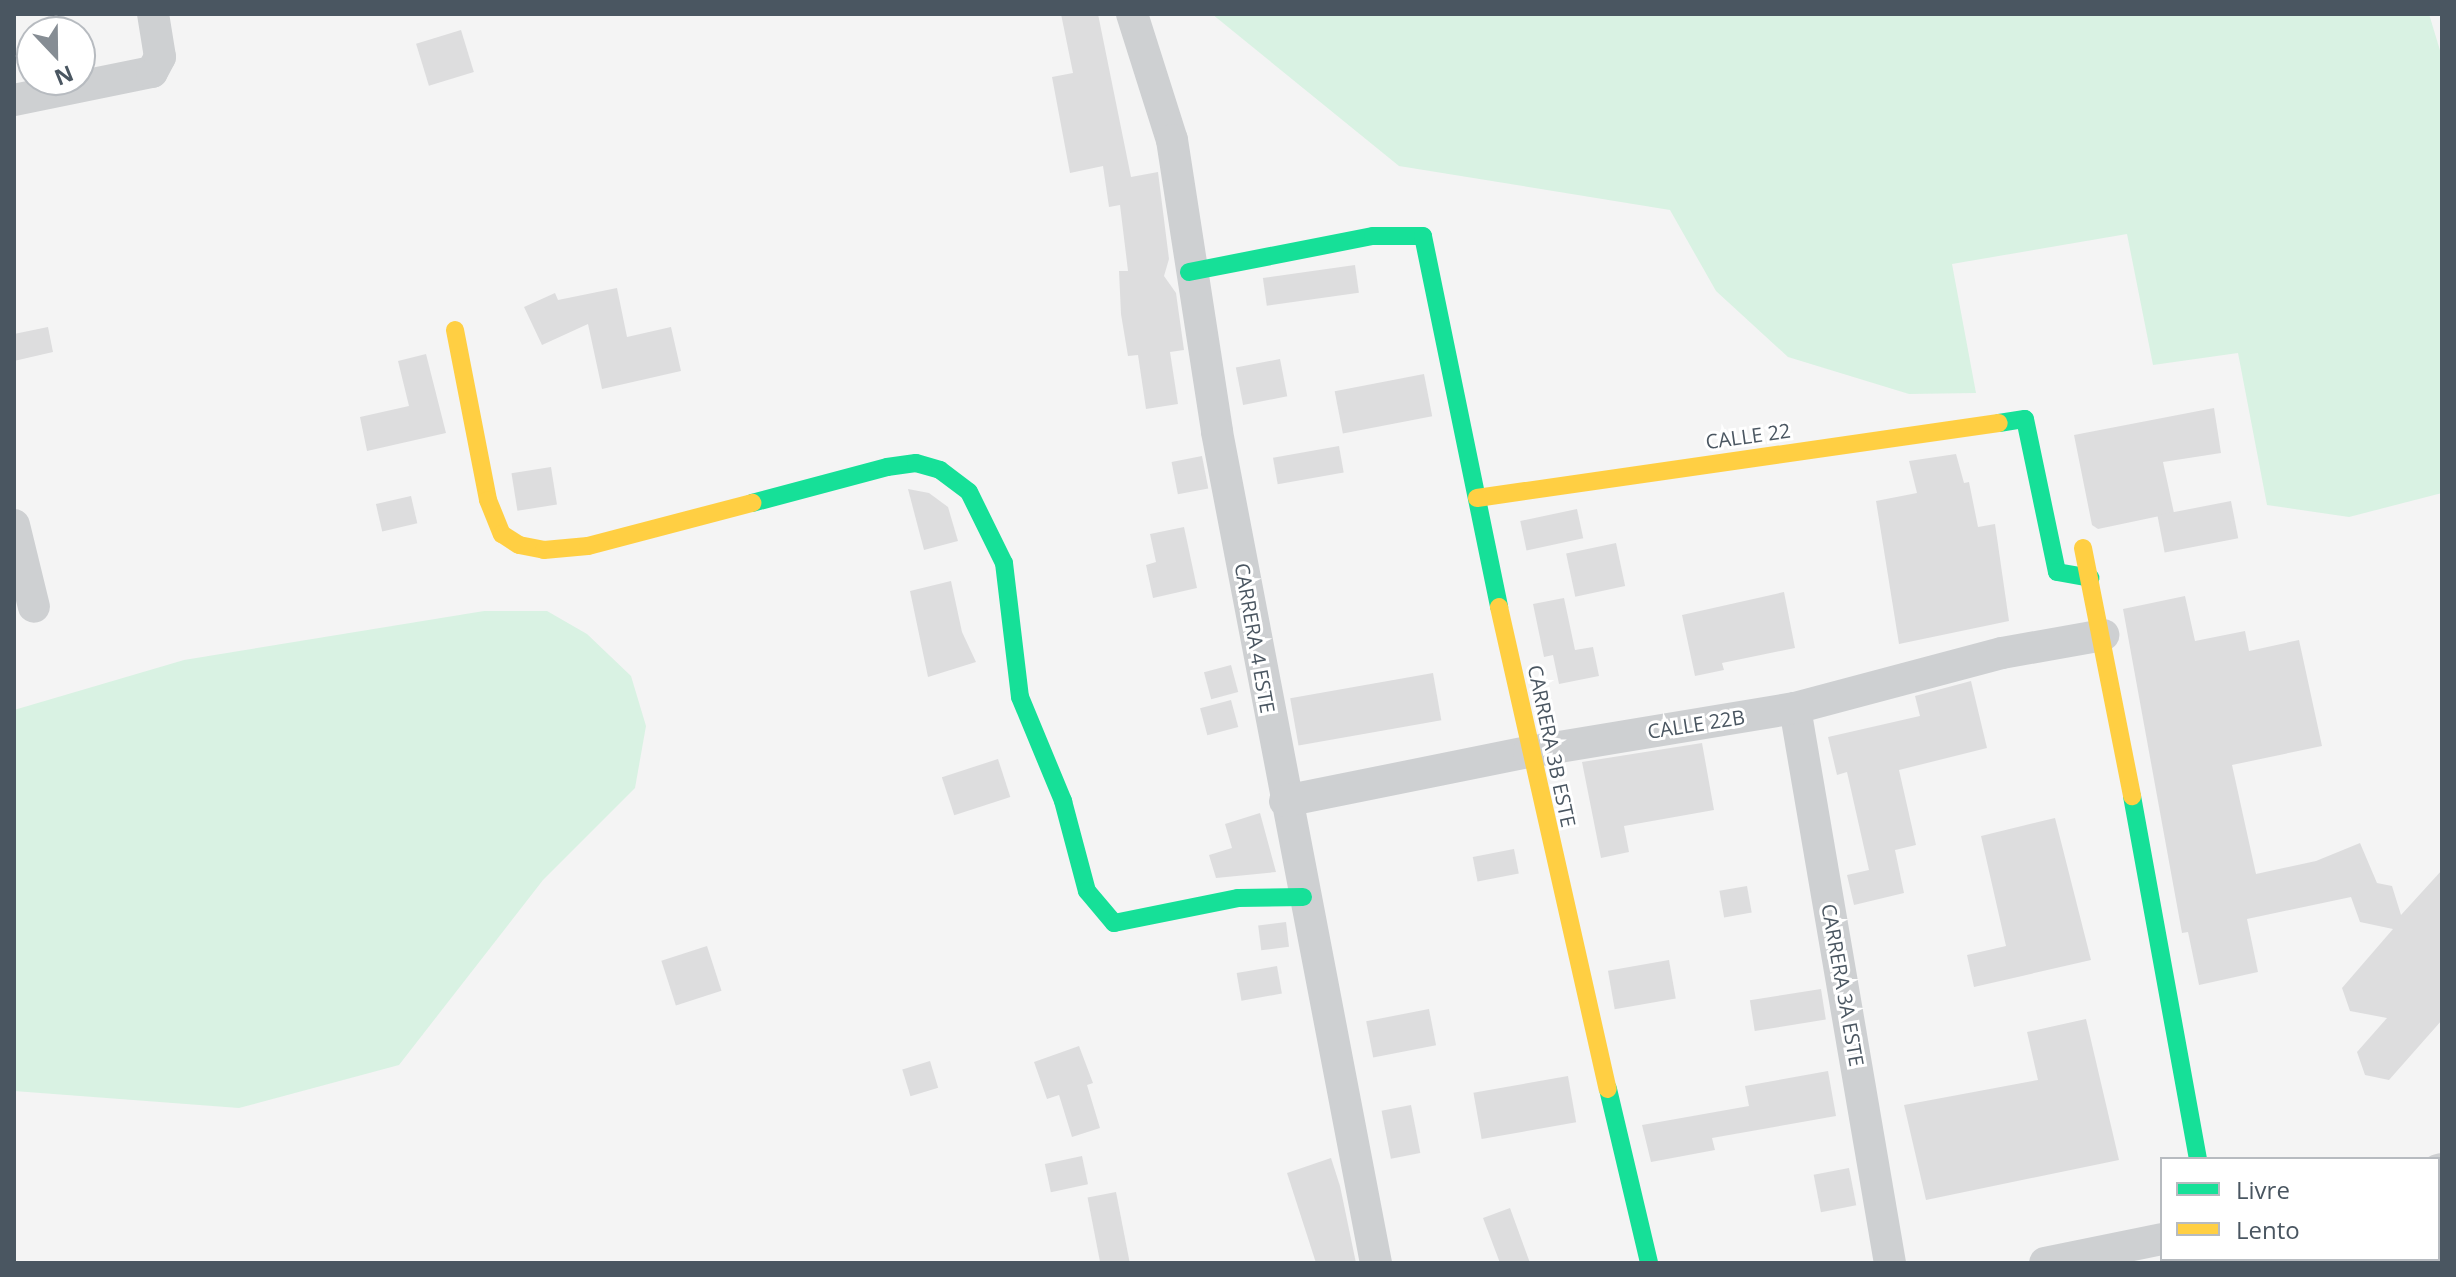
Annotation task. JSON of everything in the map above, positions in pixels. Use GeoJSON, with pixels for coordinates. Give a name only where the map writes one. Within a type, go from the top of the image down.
{"type":"FeatureCollection","features":[{"type":"Feature","properties":{"kind":"street"},"geometry":{"type":"LineString","coordinates":[[14,100],[152,72],[160,57],[153,14]]}},
{"type":"Feature","properties":{"kind":"street","name":"CARRERA 4 ESTE"},"geometry":{"type":"LineString","coordinates":[[1132,14],[1172,140],[1189,272],[1285,801],[1376,1263]]}},
{"type":"Feature","properties":{"kind":"street","name":"CARRERA 3B ESTE"},"geometry":{"type":"LineString","coordinates":[[1189,272],[1373,236],[1423,236],[1529,752],[1649,1263]]}},
{"type":"Feature","properties":{"kind":"street"},"geometry":{"type":"LineString","coordinates":[[455,330],[488,500],[502,534],[519,545],[544,550],[588,546],[887,467],[916,463],[940,470],[969,492],[978,519],[1004,563],[1020,697],[1063,801],[1087,891],[1114,923],[1238,898],[1303,897]]}},
{"type":"Feature","properties":{"kind":"street","name":"CALLE 22"},"geometry":{"type":"LineString","coordinates":[[1477,498],[2025,419],[2057,572],[2090,578]]}},
{"type":"Feature","properties":{"kind":"street"},"geometry":{"type":"LineString","coordinates":[[14,525],[34,607]]}},
{"type":"Feature","properties":{"kind":"street"},"geometry":{"type":"LineString","coordinates":[[2080,535],[2103,635],[2198,1157]]}},
{"type":"Feature","properties":{"kind":"street","name":"CALLE 22B"},"geometry":{"type":"LineString","coordinates":[[1285,801],[1529,752],[1795,708],[2103,635]]}},
{"type":"Feature","properties":{"kind":"street","name":"CARRERA 3A ESTE"},"geometry":{"type":"LineString","coordinates":[[1795,708],[1890,1263]]}},
{"type":"Feature","properties":{"kind":"street"},"geometry":{"type":"LineString","coordinates":[[2045,1263],[2160,1239]]}},
{"type":"Feature","properties":{"kind":"green space"},"geometry":{"type":"Polygon","coordinates":[[[1212,14],[2429,14],[2442,57],[2442,493],[2349,517],[2267,505],[2238,353],[2153,365],[2127,234],[1952,264],[1976,393],[1909,394],[1788,357],[1716,291],[1670,210],[1399,166],[1212,14]]]}},
{"type":"Feature","properties":{"kind":"green space"},"geometry":{"type":"Polygon","coordinates":[[[484,611],[547,611],[587,634],[631,676],[646,726],[635,788],[543,880],[399,1065],[239,1108],[14,1091],[14,710],[184,660],[484,611]]]}},
{"type":"Feature","properties":{"kind":"building"},"geometry":{"type":"Polygon","coordinates":[[[1061,14],[1098,14],[1131,177],[1158,172],[1169,259],[1164,276],[1176,293],[1184,350],[1170,352],[1178,404],[1146,409],[1138,355],[1128,356],[1121,314],[1119,271],[1128,271],[1120,205],[1109,207],[1103,166],[1070,173],[1052,77],[1073,73],[1061,14]]]}},
{"type":"Feature","properties":{"kind":"building"},"geometry":{"type":"Polygon","coordinates":[[[461,30],[474,72],[429,86],[416,44],[461,30]]]}},
{"type":"Feature","properties":{"kind":"building"},"geometry":{"type":"Polygon","coordinates":[[[1355,265],[1359,293],[1267,306],[1263,278],[1355,265]]]}},
{"type":"Feature","properties":{"kind":"building"},"geometry":{"type":"Polygon","coordinates":[[[617,288],[627,337],[671,327],[681,371],[602,389],[588,324],[542,345],[524,307],[555,293],[558,300],[617,288]]]}},
{"type":"Feature","properties":{"kind":"building"},"geometry":{"type":"Polygon","coordinates":[[[48,327],[53,352],[14,361],[14,334],[48,327]]]}},
{"type":"Feature","properties":{"kind":"building"},"geometry":{"type":"Polygon","coordinates":[[[426,354],[446,433],[367,451],[360,417],[409,406],[398,361],[426,354]]]}},
{"type":"Feature","properties":{"kind":"building"},"geometry":{"type":"Polygon","coordinates":[[[1280,359],[1287,396],[1243,405],[1236,368],[1280,359]]]}},
{"type":"Feature","properties":{"kind":"building"},"geometry":{"type":"Polygon","coordinates":[[[1424,374],[1432,416],[1343,434],[1335,391],[1424,374]]]}},
{"type":"Feature","properties":{"kind":"building"},"geometry":{"type":"Polygon","coordinates":[[[2214,408],[2221,453],[2163,462],[2174,513],[2098,529],[2092,525],[2074,435],[2214,408]]]}},
{"type":"Feature","properties":{"kind":"building"},"geometry":{"type":"Polygon","coordinates":[[[1339,446],[1344,473],[1278,484],[1273,458],[1339,446]]]}},
{"type":"Feature","properties":{"kind":"building"},"geometry":{"type":"Polygon","coordinates":[[[1956,454],[1964,483],[1969,482],[1978,527],[1995,524],[2009,621],[1899,644],[1876,501],[1917,493],[1909,461],[1956,454]]]}},
{"type":"Feature","properties":{"kind":"building"},"geometry":{"type":"Polygon","coordinates":[[[1202,456],[1208,488],[1178,494],[1172,462],[1202,456]]]}},
{"type":"Feature","properties":{"kind":"building"},"geometry":{"type":"Polygon","coordinates":[[[551,467],[557,505],[517,511],[511,473],[551,467]]]}},
{"type":"Feature","properties":{"kind":"building"},"geometry":{"type":"Polygon","coordinates":[[[908,489],[929,493],[948,507],[958,541],[924,550],[908,489]]]}},
{"type":"Feature","properties":{"kind":"building"},"geometry":{"type":"Polygon","coordinates":[[[411,496],[417,523],[382,531],[376,504],[411,496]]]}},
{"type":"Feature","properties":{"kind":"building"},"geometry":{"type":"Polygon","coordinates":[[[2231,501],[2238,538],[2165,553],[2157,515],[2231,501]]]}},
{"type":"Feature","properties":{"kind":"building"},"geometry":{"type":"Polygon","coordinates":[[[1577,509],[1583,538],[1527,550],[1520,521],[1577,509]]]}},
{"type":"Feature","properties":{"kind":"building"},"geometry":{"type":"Polygon","coordinates":[[[1184,527],[1197,588],[1153,598],[1146,565],[1156,562],[1150,534],[1184,527]]]}},
{"type":"Feature","properties":{"kind":"building"},"geometry":{"type":"Polygon","coordinates":[[[1616,543],[1625,586],[1575,597],[1566,554],[1616,543]]]}},
{"type":"Feature","properties":{"kind":"building"},"geometry":{"type":"Polygon","coordinates":[[[951,581],[962,632],[976,662],[928,677],[910,591],[951,581]]]}},
{"type":"Feature","properties":{"kind":"building"},"geometry":{"type":"Polygon","coordinates":[[[1784,592],[1795,648],[1722,663],[1724,670],[1695,676],[1682,615],[1784,592]]]}},
{"type":"Feature","properties":{"kind":"building"},"geometry":{"type":"Polygon","coordinates":[[[2185,596],[2195,641],[2245,631],[2249,651],[2299,640],[2322,746],[2232,765],[2256,874],[2316,861],[2360,843],[2377,883],[2392,886],[2401,915],[2442,870],[2442,1020],[2389,1080],[2365,1075],[2357,1052],[2387,1018],[2350,1011],[2342,988],[2393,929],[2360,922],[2351,897],[2247,919],[2258,972],[2199,985],[2188,932],[2182,933],[2123,609],[2185,596]]]}},
{"type":"Feature","properties":{"kind":"building"},"geometry":{"type":"Polygon","coordinates":[[[1564,598],[1575,650],[1593,647],[1599,676],[1559,684],[1553,655],[1544,657],[1533,604],[1564,598]]]}},
{"type":"Feature","properties":{"kind":"building"},"geometry":{"type":"Polygon","coordinates":[[[1231,665],[1238,692],[1211,699],[1204,672],[1231,665]]]}},
{"type":"Feature","properties":{"kind":"building"},"geometry":{"type":"Polygon","coordinates":[[[1433,673],[1441,720],[1299,745],[1290,698],[1433,673]]]}},
{"type":"Feature","properties":{"kind":"building"},"geometry":{"type":"Polygon","coordinates":[[[1971,681],[1987,748],[1899,770],[1916,845],[1895,850],[1904,893],[1854,905],[1847,875],[1869,870],[1847,772],[1837,775],[1828,737],[1920,716],[1915,696],[1971,681]]]}},
{"type":"Feature","properties":{"kind":"building"},"geometry":{"type":"Polygon","coordinates":[[[1231,700],[1238,727],[1207,735],[1200,708],[1231,700]]]}},
{"type":"Feature","properties":{"kind":"building"},"geometry":{"type":"Polygon","coordinates":[[[1702,743],[1714,810],[1624,826],[1629,852],[1601,858],[1582,762],[1702,743]]]}},
{"type":"Feature","properties":{"kind":"building"},"geometry":{"type":"Polygon","coordinates":[[[998,759],[1010,797],[954,815],[942,777],[998,759]]]}},
{"type":"Feature","properties":{"kind":"building"},"geometry":{"type":"Polygon","coordinates":[[[1260,813],[1276,872],[1216,878],[1209,855],[1232,848],[1225,824],[1260,813]]]}},
{"type":"Feature","properties":{"kind":"building"},"geometry":{"type":"Polygon","coordinates":[[[2055,818],[2091,960],[1974,987],[1967,955],[2006,946],[1981,836],[2055,818]]]}},
{"type":"Feature","properties":{"kind":"building"},"geometry":{"type":"Polygon","coordinates":[[[1514,849],[1519,874],[1478,882],[1473,857],[1514,849]]]}},
{"type":"Feature","properties":{"kind":"building"},"geometry":{"type":"Polygon","coordinates":[[[1747,886],[1752,913],[1724,917],[1719,891],[1747,886]]]}},
{"type":"Feature","properties":{"kind":"building"},"geometry":{"type":"Polygon","coordinates":[[[1286,922],[1289,947],[1261,950],[1258,925],[1286,922]]]}},
{"type":"Feature","properties":{"kind":"building"},"geometry":{"type":"Polygon","coordinates":[[[707,946],[722,991],[676,1006],[661,961],[707,946]]]}},
{"type":"Feature","properties":{"kind":"building"},"geometry":{"type":"Polygon","coordinates":[[[1669,960],[1676,998],[1615,1009],[1608,971],[1669,960]]]}},
{"type":"Feature","properties":{"kind":"building"},"geometry":{"type":"Polygon","coordinates":[[[1277,966],[1282,994],[1241,1001],[1237,973],[1277,966]]]}},
{"type":"Feature","properties":{"kind":"building"},"geometry":{"type":"Polygon","coordinates":[[[1821,989],[1826,1020],[1755,1031],[1750,1000],[1821,989]]]}},
{"type":"Feature","properties":{"kind":"building"},"geometry":{"type":"Polygon","coordinates":[[[1429,1009],[1436,1045],[1373,1058],[1366,1021],[1429,1009]]]}},
{"type":"Feature","properties":{"kind":"building"},"geometry":{"type":"Polygon","coordinates":[[[2086,1019],[2119,1160],[1926,1200],[1904,1105],[2038,1080],[2027,1032],[2086,1019]]]}},
{"type":"Feature","properties":{"kind":"building"},"geometry":{"type":"Polygon","coordinates":[[[1079,1046],[1093,1083],[1087,1085],[1100,1128],[1072,1137],[1059,1095],[1047,1099],[1034,1062],[1079,1046]]]}},
{"type":"Feature","properties":{"kind":"building"},"geometry":{"type":"Polygon","coordinates":[[[930,1061],[938,1088],[910,1096],[902,1069],[930,1061]]]}},
{"type":"Feature","properties":{"kind":"building"},"geometry":{"type":"Polygon","coordinates":[[[1828,1071],[1836,1116],[1712,1138],[1715,1150],[1651,1162],[1642,1125],[1749,1106],[1745,1086],[1828,1071]]]}},
{"type":"Feature","properties":{"kind":"building"},"geometry":{"type":"Polygon","coordinates":[[[1568,1076],[1576,1122],[1482,1139],[1473,1093],[1568,1076]]]}},
{"type":"Feature","properties":{"kind":"building"},"geometry":{"type":"Polygon","coordinates":[[[1411,1105],[1420,1153],[1391,1159],[1382,1111],[1411,1105]]]}},
{"type":"Feature","properties":{"kind":"building"},"geometry":{"type":"Polygon","coordinates":[[[1082,1156],[1088,1184],[1051,1192],[1045,1164],[1082,1156]]]}},
{"type":"Feature","properties":{"kind":"building"},"geometry":{"type":"Polygon","coordinates":[[[1331,1158],[1356,1263],[1316,1263],[1287,1173],[1331,1158]]]}},
{"type":"Feature","properties":{"kind":"building"},"geometry":{"type":"Polygon","coordinates":[[[1849,1168],[1856,1205],[1821,1212],[1814,1175],[1849,1168]]]}},
{"type":"Feature","properties":{"kind":"building"},"geometry":{"type":"Polygon","coordinates":[[[1116,1192],[1130,1263],[1100,1263],[1088,1198],[1116,1192]]]}},
{"type":"Feature","properties":{"kind":"building"},"geometry":{"type":"Polygon","coordinates":[[[1510,1208],[1530,1263],[1500,1263],[1483,1218],[1510,1208]]]}},
{"type":"Feature","properties":{"kind":"traffic: fast"},"geometry":{"type":"LineString","coordinates":[[1189,272],[1373,236],[1423,236],[1499,607]]}},
{"type":"Feature","properties":{"kind":"traffic: fast"},"geometry":{"type":"LineString","coordinates":[[1999,423],[2025,419],[2057,572],[2090,578]]}},
{"type":"Feature","properties":{"kind":"traffic: fast"},"geometry":{"type":"LineString","coordinates":[[752,503],[887,467],[916,463],[940,470],[969,492],[1004,563],[1020,697],[1063,801],[1087,891],[1114,923],[1238,898],[1303,897]]}},
{"type":"Feature","properties":{"kind":"traffic: fast"},"geometry":{"type":"LineString","coordinates":[[2132,796],[2198,1157]]}},
{"type":"Feature","properties":{"kind":"traffic: fast"},"geometry":{"type":"LineString","coordinates":[[1608,1089],[1649,1263]]}},
{"type":"Feature","properties":{"kind":"traffic: slow"},"geometry":{"type":"LineString","coordinates":[[455,330],[488,500],[502,534],[519,545],[544,550],[588,546],[752,503]]}},
{"type":"Feature","properties":{"kind":"traffic: slow"},"geometry":{"type":"LineString","coordinates":[[1477,498],[1999,423]]}},
{"type":"Feature","properties":{"kind":"traffic: slow"},"geometry":{"type":"LineString","coordinates":[[2083,548],[2132,796]]}},
{"type":"Feature","properties":{"kind":"traffic: slow"},"geometry":{"type":"LineString","coordinates":[[1499,607],[1608,1089]]}}]}
